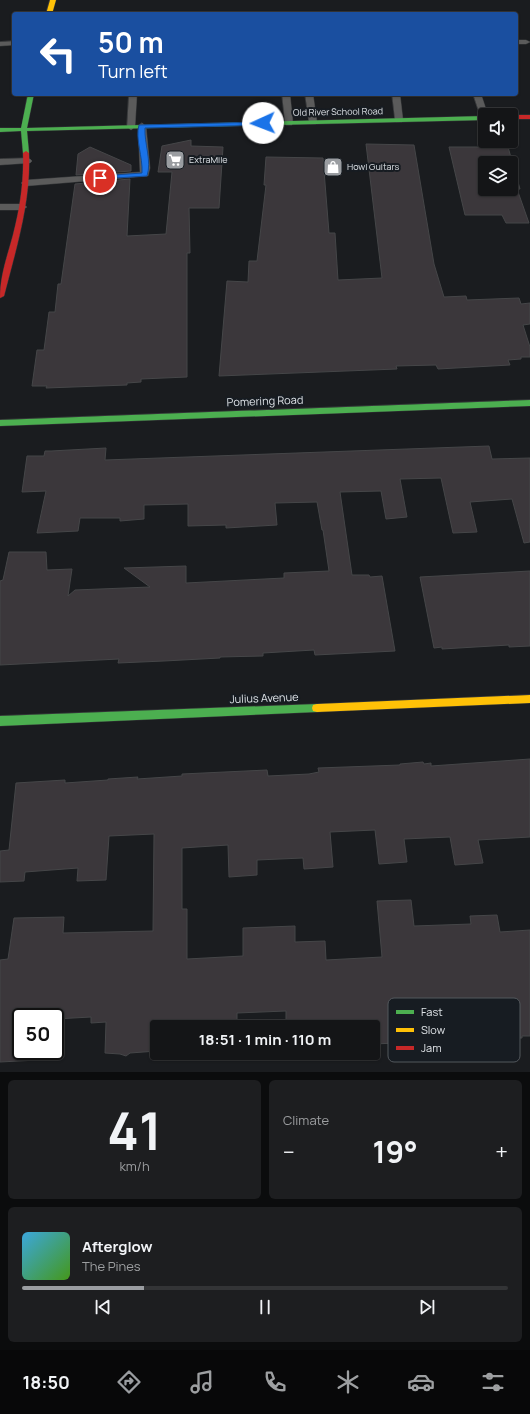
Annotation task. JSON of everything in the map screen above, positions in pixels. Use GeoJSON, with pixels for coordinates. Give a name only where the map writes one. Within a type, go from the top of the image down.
{"type":"FeatureCollection","features":[{"type":"Feature","properties":{"kind":"main road"},"geometry":{"type":"LineString","coordinates":[[50,12],[53,0]]}},
{"type":"Feature","properties":{"kind":"main road"},"geometry":{"type":"LineString","coordinates":[[0,296],[22,206],[26,183],[27,160],[24,129],[31,96]]}},
{"type":"Feature","properties":{"kind":"main road"},"geometry":{"type":"LineString","coordinates":[[518,117],[530,117]]}},
{"type":"Feature","properties":{"kind":"main road","name":"Old River School Road"},"geometry":{"type":"LineString","coordinates":[[0,130],[478,118]]}},
{"type":"Feature","properties":{"kind":"main road","name":"Pomering Road"},"geometry":{"type":"LineString","coordinates":[[0,423],[530,403]]}},
{"type":"Feature","properties":{"kind":"main road","name":"Julius Avenue"},"geometry":{"type":"LineString","coordinates":[[0,721],[530,699]]}},
{"type":"Feature","properties":{"kind":"lane"},"geometry":{"type":"LineString","coordinates":[[518,42],[526,42]]}},
{"type":"Feature","properties":{"kind":"lane"},"geometry":{"type":"LineString","coordinates":[[0,44],[12,43]]}},
{"type":"Feature","properties":{"kind":"lane"},"geometry":{"type":"LineString","coordinates":[[131,127],[133,96]]}},
{"type":"Feature","properties":{"kind":"lane"},"geometry":{"type":"LineString","coordinates":[[286,96],[289,123]]}},
{"type":"Feature","properties":{"kind":"lane"},"geometry":{"type":"LineString","coordinates":[[310,96],[313,122]]}},
{"type":"Feature","properties":{"kind":"lane"},"geometry":{"type":"LineString","coordinates":[[396,96],[399,120]]}},
{"type":"Feature","properties":{"kind":"lane"},"geometry":{"type":"LineString","coordinates":[[478,96],[482,108]]}},
{"type":"Feature","properties":{"kind":"lane"},"geometry":{"type":"LineString","coordinates":[[26,183],[145,174],[146,161],[141,140],[142,126]]}},
{"type":"Feature","properties":{"kind":"lane"},"geometry":{"type":"LineString","coordinates":[[0,162],[27,160]]}},
{"type":"Feature","properties":{"kind":"lane"},"geometry":{"type":"LineString","coordinates":[[0,207],[22,206]]}},
{"type":"Feature","properties":{"kind":"building"},"geometry":{"type":"Polygon","coordinates":[[[191,140],[191,146],[223,147],[219,208],[189,208],[190,253],[187,253],[187,377],[141,379],[141,382],[127,383],[127,385],[46,388],[47,386],[32,386],[37,350],[44,350],[49,312],[55,312],[58,284],[61,284],[75,184],[130,179],[127,236],[166,234],[172,172],[158,172],[162,146],[191,140]]]}},
{"type":"Feature","properties":{"kind":"building"},"geometry":{"type":"Polygon","coordinates":[[[366,144],[414,145],[434,264],[444,297],[466,296],[467,300],[519,298],[521,304],[530,303],[530,324],[523,325],[530,347],[530,357],[521,357],[521,359],[508,360],[510,365],[438,369],[436,365],[396,366],[397,369],[219,376],[227,281],[248,282],[249,261],[257,261],[266,185],[264,185],[266,157],[323,158],[329,233],[335,233],[338,280],[382,278],[366,144]]]}},
{"type":"Feature","properties":{"kind":"building"},"geometry":{"type":"Polygon","coordinates":[[[90,147],[131,165],[131,171],[76,175],[78,154],[90,147]]]}},
{"type":"Feature","properties":{"kind":"building"},"geometry":{"type":"Polygon","coordinates":[[[449,147],[508,148],[511,156],[478,156],[478,196],[518,196],[518,192],[529,223],[506,223],[502,215],[465,215],[449,147]]]}},
{"type":"Feature","properties":{"kind":"building"},"geometry":{"type":"Polygon","coordinates":[[[489,446],[492,459],[530,458],[530,542],[524,543],[512,499],[470,502],[477,532],[453,533],[441,478],[400,479],[407,517],[386,519],[381,491],[340,492],[352,575],[369,575],[370,577],[382,576],[395,651],[315,655],[314,650],[263,653],[263,656],[164,661],[118,663],[119,659],[0,665],[0,581],[3,580],[9,552],[46,552],[47,570],[72,569],[68,596],[75,590],[150,587],[124,568],[186,566],[186,583],[284,578],[284,573],[329,571],[317,502],[275,503],[277,525],[226,528],[226,525],[188,526],[188,504],[144,505],[144,519],[120,521],[120,518],[80,518],[78,531],[37,533],[46,491],[22,492],[27,456],[44,456],[45,451],[106,448],[105,460],[489,446]]]}},
{"type":"Feature","properties":{"kind":"building"},"geometry":{"type":"Polygon","coordinates":[[[530,571],[530,646],[509,647],[509,645],[442,649],[442,647],[434,648],[420,577],[530,571]]]}},
{"type":"Feature","properties":{"kind":"building"},"geometry":{"type":"Polygon","coordinates":[[[530,759],[530,837],[478,840],[483,863],[455,865],[450,837],[404,839],[407,862],[379,864],[375,830],[330,832],[333,867],[304,869],[303,858],[257,860],[257,875],[229,877],[228,845],[182,848],[182,909],[187,909],[187,959],[243,956],[243,928],[295,926],[295,942],[325,941],[326,960],[382,957],[377,901],[411,900],[414,926],[471,924],[470,916],[497,915],[500,932],[530,930],[530,1036],[522,1036],[522,1038],[520,1038],[520,998],[388,998],[388,1043],[380,1044],[380,1020],[286,1020],[286,1011],[237,1013],[237,1020],[150,1020],[150,1052],[130,1053],[126,1056],[105,1053],[106,1022],[91,1023],[91,1017],[64,1018],[64,1008],[12,1008],[12,1060],[38,1060],[0,1062],[0,960],[8,959],[14,918],[64,917],[63,933],[153,931],[154,834],[109,836],[106,880],[77,881],[78,868],[25,872],[24,881],[0,882],[0,851],[9,850],[16,783],[65,780],[65,783],[138,777],[137,779],[182,776],[182,774],[267,770],[268,776],[309,774],[319,772],[318,768],[400,765],[423,762],[424,764],[431,763],[431,766],[530,759]]]}},
{"type":"Feature","properties":{"kind":"traffic: fast"},"geometry":{"type":"LineString","coordinates":[[26,153],[24,129],[31,96]]}},
{"type":"Feature","properties":{"kind":"traffic: fast"},"geometry":{"type":"LineString","coordinates":[[0,130],[478,118]]}},
{"type":"Feature","properties":{"kind":"traffic: fast"},"geometry":{"type":"LineString","coordinates":[[0,423],[530,403]]}},
{"type":"Feature","properties":{"kind":"traffic: fast"},"geometry":{"type":"LineString","coordinates":[[0,721],[317,708]]}},
{"type":"Feature","properties":{"kind":"traffic: slow"},"geometry":{"type":"LineString","coordinates":[[50,12],[53,0]]}},
{"type":"Feature","properties":{"kind":"traffic: slow"},"geometry":{"type":"LineString","coordinates":[[317,708],[530,699]]}},
{"type":"Feature","properties":{"kind":"traffic: jam"},"geometry":{"type":"LineString","coordinates":[[518,117],[530,117]]}},
{"type":"Feature","properties":{"kind":"traffic: jam"},"geometry":{"type":"LineString","coordinates":[[0,296],[19,225],[25,188],[26,153]]}},
{"type":"Feature","properties":{"kind":"place","name":"ExtraMile"},"geometry":{"type":"Point","coordinates":[175,160]}},
{"type":"Feature","properties":{"kind":"place","name":"Howl Guitars"},"geometry":{"type":"Point","coordinates":[333,167]}},
{"type":"Feature","properties":{"kind":"route"},"geometry":{"type":"LineString","coordinates":[[100,178],[145,174],[146,161],[141,140],[142,126],[263,123]]}}]}
